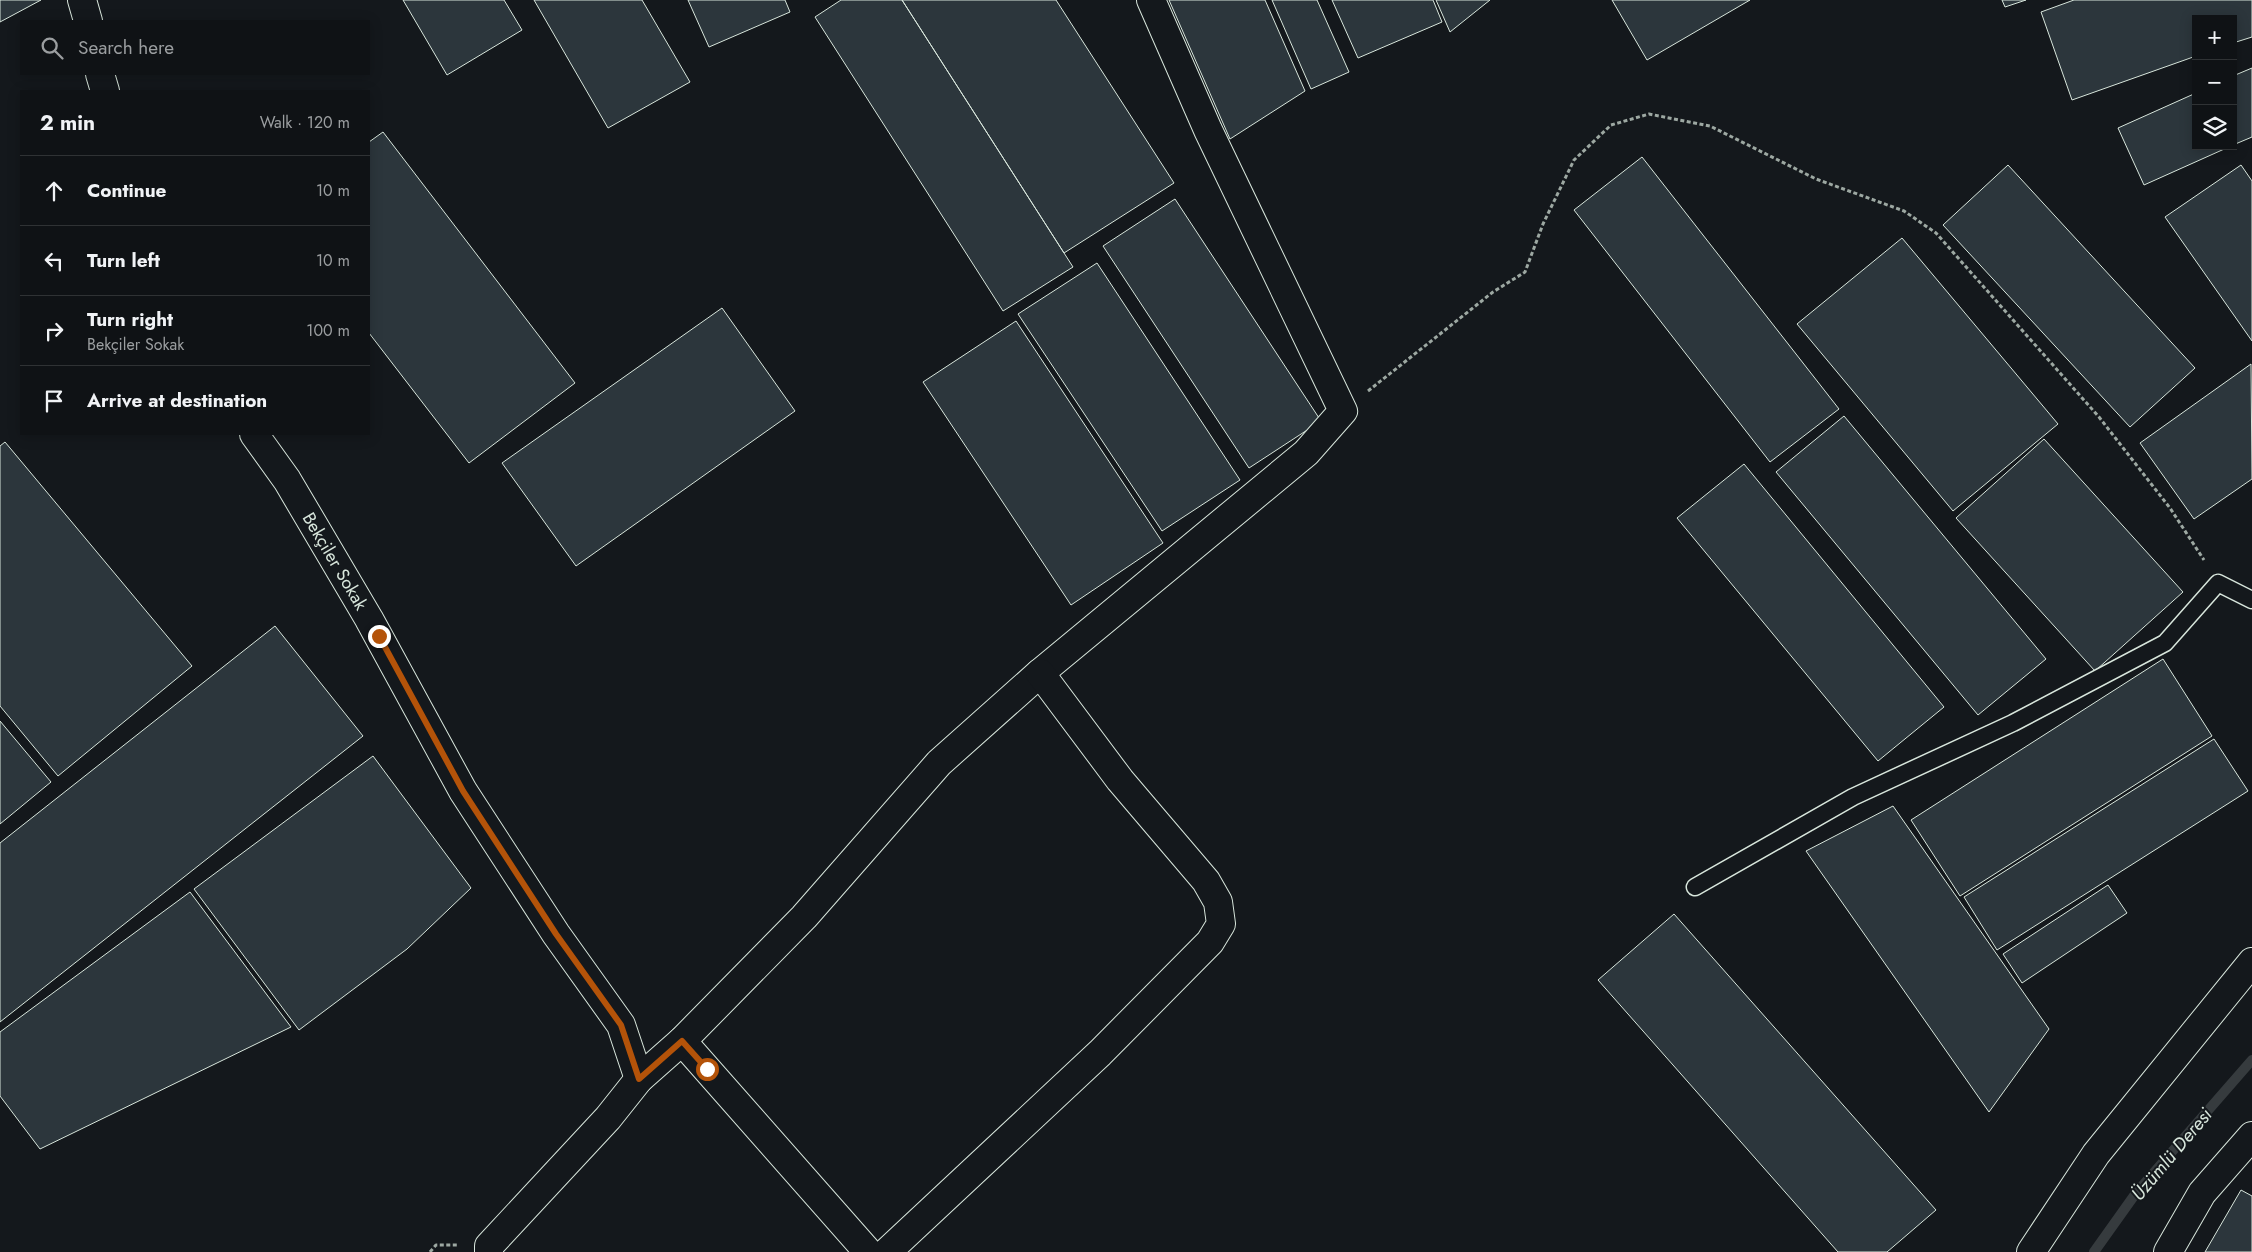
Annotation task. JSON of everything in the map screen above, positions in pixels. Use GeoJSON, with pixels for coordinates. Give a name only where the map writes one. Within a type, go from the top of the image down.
{"type":"FeatureCollection","features":[{"type":"Feature","properties":{"kind":"street"},"geometry":{"type":"LineString","coordinates":[[82,0],[88,20]]}},
{"type":"Feature","properties":{"kind":"street"},"geometry":{"type":"LineString","coordinates":[[489,1252],[489,1246],[608,1118],[639,1079],[682,1041],[804,917],[939,763],[1040,673],[1306,453],[1343,411],[1208,130],[1151,0]]}},
{"type":"Feature","properties":{"kind":"street"},"geometry":{"type":"LineString","coordinates":[[100,75],[104,90]]}},
{"type":"Feature","properties":{"kind":"street","name":"Bekçiler Sokak"},"geometry":{"type":"LineString","coordinates":[[255,435],[287,480],[369,619],[463,791],[556,934],[621,1025],[639,1079]]}},
{"type":"Feature","properties":{"kind":"street"},"geometry":{"type":"LineString","coordinates":[[887,1252],[1100,1053],[1210,942],[1221,924],[1218,902],[1206,881],[1120,780],[1040,673]]}},
{"type":"Feature","properties":{"kind":"street"},"geometry":{"type":"LineString","coordinates":[[2031,1252],[2096,1154],[2252,962]]}},
{"type":"Feature","properties":{"kind":"street"},"geometry":{"type":"LineString","coordinates":[[682,1041],[868,1252]]}},
{"type":"Feature","properties":{"kind":"street"},"geometry":{"type":"LineString","coordinates":[[2168,1252],[2202,1193],[2252,1136]]}},
{"type":"Feature","properties":{"kind":"lane"},"geometry":{"type":"LineString","coordinates":[[1695,887],[1853,796],[2013,723],[2165,643],[2218,583],[2252,600]]}},
{"type":"Feature","properties":{"kind":"path"},"geometry":{"type":"LineString","coordinates":[[1343,411],[1492,292],[1526,272],[1543,224],[1574,160],[1612,125],[1649,114],[1710,126],[1816,179],[1904,211],[1936,234],[2099,417],[2170,508],[2218,583]]}},
{"type":"Feature","properties":{"kind":"building"},"geometry":{"type":"Polygon","coordinates":[[[0,0],[41,0],[0,22],[0,0]]]}},
{"type":"Feature","properties":{"kind":"building"},"geometry":{"type":"Polygon","coordinates":[[[403,0],[504,0],[522,30],[447,75],[403,0]]]}},
{"type":"Feature","properties":{"kind":"building"},"geometry":{"type":"Polygon","coordinates":[[[534,0],[642,0],[690,82],[608,128],[534,0]]]}},
{"type":"Feature","properties":{"kind":"building"},"geometry":{"type":"Polygon","coordinates":[[[688,0],[785,0],[790,12],[709,47],[688,0]]]}},
{"type":"Feature","properties":{"kind":"building"},"geometry":{"type":"Polygon","coordinates":[[[841,0],[902,0],[1073,267],[1003,311],[815,17],[841,0]]]}},
{"type":"Feature","properties":{"kind":"building"},"geometry":{"type":"Polygon","coordinates":[[[902,0],[1056,0],[1174,183],[1064,253],[902,0]]]}},
{"type":"Feature","properties":{"kind":"building"},"geometry":{"type":"Polygon","coordinates":[[[1169,0],[1265,0],[1305,91],[1230,139],[1169,0]]]}},
{"type":"Feature","properties":{"kind":"building"},"geometry":{"type":"Polygon","coordinates":[[[1272,0],[1317,0],[1349,72],[1311,89],[1272,0]]]}},
{"type":"Feature","properties":{"kind":"building"},"geometry":{"type":"Polygon","coordinates":[[[1332,0],[1433,0],[1442,22],[1358,58],[1332,0]]]}},
{"type":"Feature","properties":{"kind":"building"},"geometry":{"type":"Polygon","coordinates":[[[1436,0],[1490,0],[1450,32],[1436,0]]]}},
{"type":"Feature","properties":{"kind":"building"},"geometry":{"type":"Polygon","coordinates":[[[1612,0],[1750,0],[1647,60],[1612,0]]]}},
{"type":"Feature","properties":{"kind":"building"},"geometry":{"type":"Polygon","coordinates":[[[2002,0],[2026,0],[2005,7],[2002,0]]]}},
{"type":"Feature","properties":{"kind":"building"},"geometry":{"type":"Polygon","coordinates":[[[2074,0],[2252,0],[2252,37],[2237,42],[2237,15],[2192,15],[2192,57],[2072,100],[2041,12],[2074,0]]]}},
{"type":"Feature","properties":{"kind":"building"},"geometry":{"type":"Polygon","coordinates":[[[2252,68],[2252,137],[2237,143],[2237,105],[2237,74],[2252,68]]]}},
{"type":"Feature","properties":{"kind":"building"},"geometry":{"type":"Polygon","coordinates":[[[2192,95],[2192,150],[2222,150],[2144,185],[2118,128],[2192,95]]]}},
{"type":"Feature","properties":{"kind":"building"},"geometry":{"type":"Polygon","coordinates":[[[383,132],[575,383],[469,463],[370,334],[370,141],[383,132]]]}},
{"type":"Feature","properties":{"kind":"building"},"geometry":{"type":"Polygon","coordinates":[[[1642,157],[1839,409],[1770,462],[1574,210],[1642,157]]]}},
{"type":"Feature","properties":{"kind":"building"},"geometry":{"type":"Polygon","coordinates":[[[2008,165],[2195,368],[2130,427],[1943,225],[2008,165]]]}},
{"type":"Feature","properties":{"kind":"building"},"geometry":{"type":"Polygon","coordinates":[[[2241,165],[2252,181],[2252,341],[2165,217],[2241,165]]]}},
{"type":"Feature","properties":{"kind":"building"},"geometry":{"type":"Polygon","coordinates":[[[1175,199],[1321,421],[1249,468],[1103,246],[1175,199]]]}},
{"type":"Feature","properties":{"kind":"building"},"geometry":{"type":"Polygon","coordinates":[[[1902,238],[2058,424],[1953,511],[1797,324],[1902,238]]]}},
{"type":"Feature","properties":{"kind":"building"},"geometry":{"type":"Polygon","coordinates":[[[1097,263],[1240,480],[1162,531],[1018,314],[1097,263]]]}},
{"type":"Feature","properties":{"kind":"building"},"geometry":{"type":"Polygon","coordinates":[[[722,308],[795,411],[576,566],[502,463],[722,308]]]}},
{"type":"Feature","properties":{"kind":"building"},"geometry":{"type":"Polygon","coordinates":[[[1016,321],[1163,543],[1071,605],[923,382],[1016,321]]]}},
{"type":"Feature","properties":{"kind":"building"},"geometry":{"type":"Polygon","coordinates":[[[2251,364],[2252,479],[2194,519],[2140,443],[2251,364]]]}},
{"type":"Feature","properties":{"kind":"building"},"geometry":{"type":"Polygon","coordinates":[[[1844,416],[2046,659],[1978,715],[1776,472],[1844,416]]]}},
{"type":"Feature","properties":{"kind":"building"},"geometry":{"type":"Polygon","coordinates":[[[2044,439],[2183,592],[2095,671],[1956,518],[2044,439]]]}},
{"type":"Feature","properties":{"kind":"building"},"geometry":{"type":"Polygon","coordinates":[[[5,442],[192,666],[58,776],[0,706],[0,446],[5,442]]]}},
{"type":"Feature","properties":{"kind":"building"},"geometry":{"type":"Polygon","coordinates":[[[1744,464],[1944,707],[1878,761],[1677,518],[1744,464]]]}},
{"type":"Feature","properties":{"kind":"building"},"geometry":{"type":"Polygon","coordinates":[[[275,626],[363,736],[0,1022],[0,843],[275,626]]]}},
{"type":"Feature","properties":{"kind":"building"},"geometry":{"type":"Polygon","coordinates":[[[2163,659],[2212,736],[1960,896],[1911,820],[2163,659]]]}},
{"type":"Feature","properties":{"kind":"building"},"geometry":{"type":"Polygon","coordinates":[[[0,721],[51,782],[0,824],[0,721]]]}},
{"type":"Feature","properties":{"kind":"building"},"geometry":{"type":"Polygon","coordinates":[[[2214,739],[2248,791],[1997,950],[1964,897],[2214,739]]]}},
{"type":"Feature","properties":{"kind":"building"},"geometry":{"type":"Polygon","coordinates":[[[373,756],[471,888],[407,949],[299,1030],[194,889],[373,756]]]}},
{"type":"Feature","properties":{"kind":"building"},"geometry":{"type":"Polygon","coordinates":[[[1893,806],[2049,1029],[1989,1112],[1806,851],[1893,806]]]}},
{"type":"Feature","properties":{"kind":"building"},"geometry":{"type":"Polygon","coordinates":[[[2108,885],[2127,913],[2022,983],[2003,954],[2108,885]]]}},
{"type":"Feature","properties":{"kind":"building"},"geometry":{"type":"Polygon","coordinates":[[[190,892],[291,1027],[40,1149],[0,1096],[0,1032],[190,892]]]}},
{"type":"Feature","properties":{"kind":"building"},"geometry":{"type":"Polygon","coordinates":[[[1674,914],[1936,1210],[1887,1252],[1838,1252],[1598,980],[1674,914]]]}},
{"type":"Feature","properties":{"kind":"building"},"geometry":{"type":"Polygon","coordinates":[[[2241,1190],[2252,1196],[2252,1252],[2205,1252],[2241,1190]]]}},
{"type":"Feature","properties":{"kind":"waterway","name":"Üzümlü Deresi"},"geometry":{"type":"LineString","coordinates":[[2094,1252],[2136,1193],[2252,1060]]}},
{"type":"Feature","properties":{"kind":"route"},"geometry":{"type":"LineString","coordinates":[[379,636],[463,791],[556,934],[621,1025],[639,1079],[682,1041],[707,1069]]}}]}
